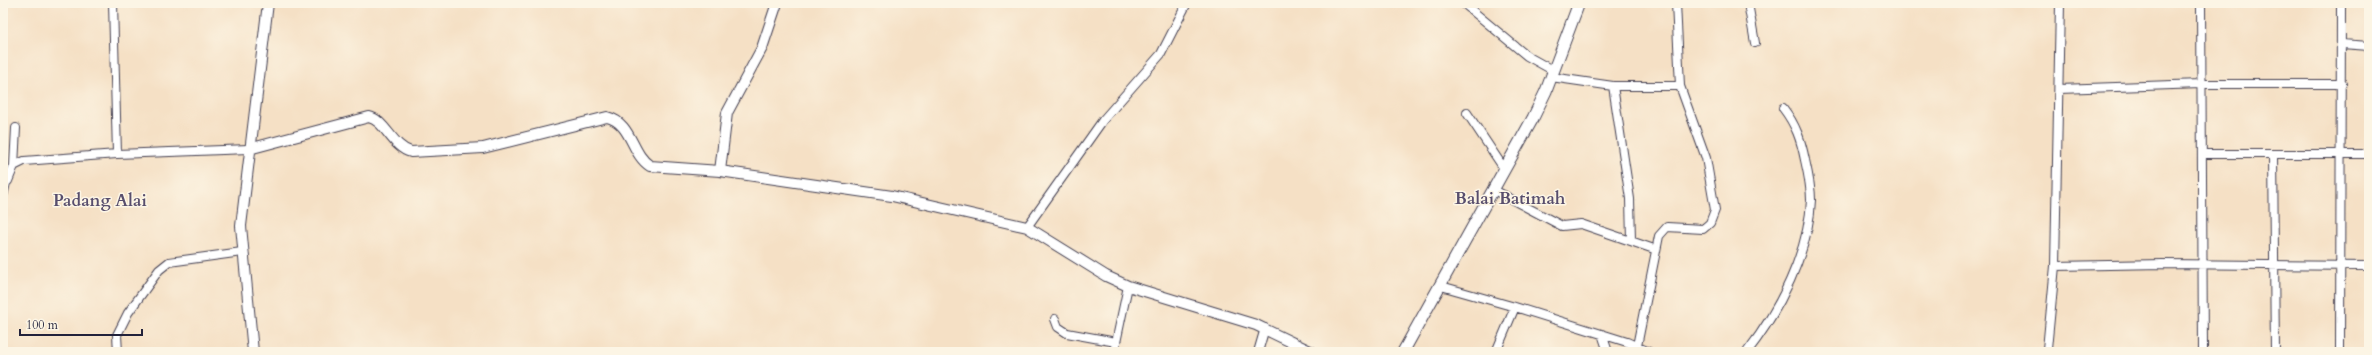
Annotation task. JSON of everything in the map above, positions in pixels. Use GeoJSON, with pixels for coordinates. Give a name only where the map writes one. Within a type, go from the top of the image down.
{"type":"FeatureCollection","features":[{"type":"Feature","properties":{"kind":"main road"},"geometry":{"type":"LineString","coordinates":[[1403,352],[1533,118],[1552,74],[1579,3]]}},
{"type":"Feature","properties":{"kind":"street"},"geometry":{"type":"LineString","coordinates":[[113,3],[117,154]]}},
{"type":"Feature","properties":{"kind":"street"},"geometry":{"type":"LineString","coordinates":[[254,352],[242,252],[241,226],[249,149],[268,3]]}},
{"type":"Feature","properties":{"kind":"street"},"geometry":{"type":"LineString","coordinates":[[720,171],[727,113],[762,48],[777,3]]}},
{"type":"Feature","properties":{"kind":"street"},"geometry":{"type":"LineString","coordinates":[[1027,227],[1103,120],[1161,54],[1187,3]]}},
{"type":"Feature","properties":{"kind":"street"},"geometry":{"type":"LineString","coordinates":[[1463,3],[1527,56],[1552,74],[1613,86],[1680,86]]}},
{"type":"Feature","properties":{"kind":"street"},"geometry":{"type":"LineString","coordinates":[[1637,346],[1654,249],[1659,236],[1664,229],[1671,227],[1703,228],[1710,223],[1715,210],[1706,158],[1680,86],[1676,3]]}},
{"type":"Feature","properties":{"kind":"street"},"geometry":{"type":"LineString","coordinates":[[1748,3],[1755,43]]}},
{"type":"Feature","properties":{"kind":"street"},"geometry":{"type":"LineString","coordinates":[[2047,349],[2055,266],[2060,3]]}},
{"type":"Feature","properties":{"kind":"street"},"geometry":{"type":"LineString","coordinates":[[2201,3],[2203,352]]}},
{"type":"Feature","properties":{"kind":"street"},"geometry":{"type":"LineString","coordinates":[[2340,352],[2342,154],[2341,3]]}},
{"type":"Feature","properties":{"kind":"street"},"geometry":{"type":"LineString","coordinates":[[2342,44],[2369,46]]}},
{"type":"Feature","properties":{"kind":"street"},"geometry":{"type":"LineString","coordinates":[[2058,89],[2202,84],[2342,84]]}},
{"type":"Feature","properties":{"kind":"street"},"geometry":{"type":"LineString","coordinates":[[1613,86],[1630,199],[1631,240]]}},
{"type":"Feature","properties":{"kind":"street"},"geometry":{"type":"LineString","coordinates":[[1747,352],[1771,318],[1798,262],[1807,229],[1811,199],[1807,169],[1795,123],[1783,108]]}},
{"type":"Feature","properties":{"kind":"street"},"geometry":{"type":"LineString","coordinates":[[1467,113],[1505,170]]}},
{"type":"Feature","properties":{"kind":"street"},"geometry":{"type":"LineString","coordinates":[[14,166],[24,161],[117,154],[249,149],[369,117],[376,121],[401,148],[411,152],[483,148],[607,118],[622,124],[643,160],[650,166],[720,171],[897,196],[1027,227],[1091,269],[1128,286],[1265,328],[1312,352]]}},
{"type":"Feature","properties":{"kind":"street"},"geometry":{"type":"LineString","coordinates":[[3,196],[4,183],[14,166],[16,128]]}},
{"type":"Feature","properties":{"kind":"street"},"geometry":{"type":"LineString","coordinates":[[2202,154],[2369,154]]}},
{"type":"Feature","properties":{"kind":"street"},"geometry":{"type":"LineString","coordinates":[[2273,154],[2275,352]]}},
{"type":"Feature","properties":{"kind":"street"},"geometry":{"type":"LineString","coordinates":[[1494,190],[1562,226],[1581,224],[1654,249]]}},
{"type":"Feature","properties":{"kind":"street"},"geometry":{"type":"LineString","coordinates":[[118,352],[118,335],[128,313],[159,270],[169,262],[242,252]]}},
{"type":"Feature","properties":{"kind":"street"},"geometry":{"type":"LineString","coordinates":[[2055,266],[2369,266]]}},
{"type":"Feature","properties":{"kind":"street"},"geometry":{"type":"LineString","coordinates":[[1114,352],[1128,286]]}},
{"type":"Feature","properties":{"kind":"street"},"geometry":{"type":"LineString","coordinates":[[1441,286],[1602,334],[1637,346],[1649,352]]}},
{"type":"Feature","properties":{"kind":"street"},"geometry":{"type":"LineString","coordinates":[[1496,352],[1515,307]]}},
{"type":"Feature","properties":{"kind":"street"},"geometry":{"type":"LineString","coordinates":[[1055,320],[1058,327],[1067,334],[1116,342]]}},
{"type":"Feature","properties":{"kind":"street"},"geometry":{"type":"LineString","coordinates":[[1258,352],[1265,328]]}},
{"type":"Feature","properties":{"kind":"street"},"geometry":{"type":"LineString","coordinates":[[1602,334],[1608,352]]}},
{"type":"Feature","properties":{"kind":"district","name":"Balai Batimah"},"geometry":{"type":"Point","coordinates":[1510,198]}},
{"type":"Feature","properties":{"kind":"district","name":"Padang Alai"},"geometry":{"type":"Point","coordinates":[100,200]}}]}
